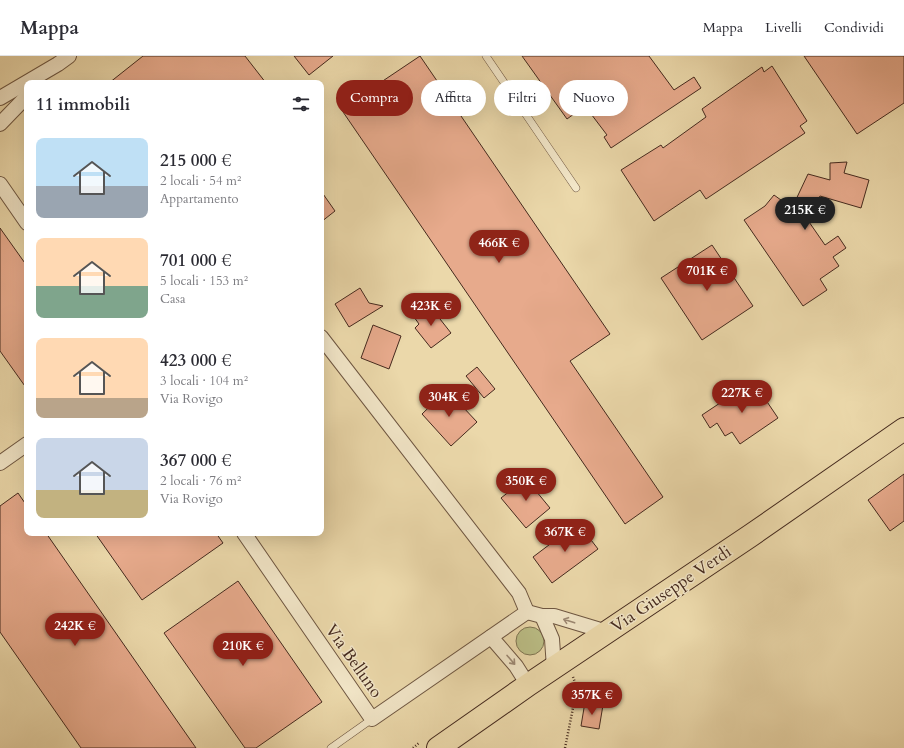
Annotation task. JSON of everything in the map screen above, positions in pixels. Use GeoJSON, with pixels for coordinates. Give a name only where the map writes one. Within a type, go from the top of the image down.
{"type":"FeatureCollection","features":[{"type":"Feature","properties":{"kind":"main road","name":"Via Giuseppe Verdi"},"geometry":{"type":"LineString","coordinates":[[438,748],[528,685],[750,536],[904,429]]}},
{"type":"Feature","properties":{"kind":"street"},"geometry":{"type":"LineString","coordinates":[[43,80],[63,60]]}},
{"type":"Feature","properties":{"kind":"street"},"geometry":{"type":"LineString","coordinates":[[30,80],[63,60]]}},
{"type":"Feature","properties":{"kind":"street"},"geometry":{"type":"LineString","coordinates":[[0,98],[24,84]]}},
{"type":"Feature","properties":{"kind":"street"},"geometry":{"type":"LineString","coordinates":[[0,124],[24,99]]}},
{"type":"Feature","properties":{"kind":"street"},"geometry":{"type":"LineString","coordinates":[[0,184],[24,218]]}},
{"type":"Feature","properties":{"kind":"street"},"geometry":{"type":"LineString","coordinates":[[324,341],[519,593],[527,612],[542,616],[554,616],[607,632]]}},
{"type":"Feature","properties":{"kind":"street"},"geometry":{"type":"LineString","coordinates":[[0,463],[24,446]]}},
{"type":"Feature","properties":{"kind":"street","name":"Via Belluno"},"geometry":{"type":"LineString","coordinates":[[246,536],[372,719],[527,612]]}},
{"type":"Feature","properties":{"kind":"street"},"geometry":{"type":"LineString","coordinates":[[542,616],[561,663]]}},
{"type":"Feature","properties":{"kind":"street"},"geometry":{"type":"LineString","coordinates":[[491,637],[516,666],[528,685]]}},
{"type":"Feature","properties":{"kind":"lane"},"geometry":{"type":"LineString","coordinates":[[486,56],[576,188]]}},
{"type":"Feature","properties":{"kind":"lane"},"geometry":{"type":"LineString","coordinates":[[330,748],[372,719]]}},
{"type":"Feature","properties":{"kind":"path"},"geometry":{"type":"LineString","coordinates":[[561,663],[577,688],[565,748]]}},
{"type":"Feature","properties":{"kind":"green space"},"geometry":{"type":"Polygon","coordinates":[[[530,627],[540,631],[544,641],[540,651],[530,655],[520,651],[516,641],[520,631],[530,627]]]}},
{"type":"Feature","properties":{"kind":"building"},"geometry":{"type":"Polygon","coordinates":[[[143,56],[245,56],[264,80],[113,80],[143,56]]]}},
{"type":"Feature","properties":{"kind":"building"},"geometry":{"type":"Polygon","coordinates":[[[294,56],[333,56],[309,75],[294,56]]]}},
{"type":"Feature","properties":{"kind":"building"},"geometry":{"type":"Polygon","coordinates":[[[420,56],[436,80],[421,80],[421,116],[461,116],[610,334],[570,361],[663,497],[625,524],[346,116],[413,116],[413,80],[384,80],[420,56]]]}},
{"type":"Feature","properties":{"kind":"building"},"geometry":{"type":"Polygon","coordinates":[[[522,56],[649,56],[674,90],[694,77],[701,88],[611,148],[604,137],[607,135],[593,116],[628,116],[628,80],[559,80],[559,108],[551,97],[551,80],[539,80],[522,56]]]}},
{"type":"Feature","properties":{"kind":"building"},"geometry":{"type":"Polygon","coordinates":[[[804,56],[904,56],[904,103],[857,134],[804,56]]]}},
{"type":"Feature","properties":{"kind":"building"},"geometry":{"type":"Polygon","coordinates":[[[772,66],[807,121],[800,126],[805,133],[706,199],[700,190],[654,221],[621,170],[661,145],[663,148],[706,117],[702,109],[762,67],[764,72],[772,66]]]}},
{"type":"Feature","properties":{"kind":"building"},"geometry":{"type":"Polygon","coordinates":[[[847,162],[844,173],[869,180],[861,208],[820,196],[807,219],[825,245],[838,236],[846,248],[833,257],[839,266],[820,279],[827,290],[803,306],[744,220],[765,206],[774,195],[792,208],[808,174],[830,180],[830,163],[847,162]]]}},
{"type":"Feature","properties":{"kind":"building"},"geometry":{"type":"Polygon","coordinates":[[[324,195],[335,211],[324,220],[324,195]]]}},
{"type":"Feature","properties":{"kind":"building"},"geometry":{"type":"Polygon","coordinates":[[[0,228],[24,262],[24,385],[0,351],[0,228]]]}},
{"type":"Feature","properties":{"kind":"building"},"geometry":{"type":"Polygon","coordinates":[[[712,245],[753,306],[702,340],[661,278],[712,245]]]}},
{"type":"Feature","properties":{"kind":"building"},"geometry":{"type":"Polygon","coordinates":[[[360,288],[369,303],[383,306],[349,327],[335,304],[360,288]]]}},
{"type":"Feature","properties":{"kind":"building"},"geometry":{"type":"Polygon","coordinates":[[[429,305],[451,333],[431,348],[415,328],[419,324],[414,317],[429,305]]]}},
{"type":"Feature","properties":{"kind":"building"},"geometry":{"type":"Polygon","coordinates":[[[373,325],[401,336],[389,369],[361,358],[373,325]]]}},
{"type":"Feature","properties":{"kind":"building"},"geometry":{"type":"Polygon","coordinates":[[[477,367],[495,389],[484,398],[466,376],[477,367]]]}},
{"type":"Feature","properties":{"kind":"building"},"geometry":{"type":"Polygon","coordinates":[[[753,381],[778,418],[740,444],[732,432],[725,436],[717,423],[710,428],[702,415],[753,381]]]}},
{"type":"Feature","properties":{"kind":"building"},"geometry":{"type":"Polygon","coordinates":[[[447,390],[477,422],[451,446],[422,414],[447,390]]]}},
{"type":"Feature","properties":{"kind":"building"},"geometry":{"type":"Polygon","coordinates":[[[904,474],[904,521],[890,531],[868,500],[904,474]]]}},
{"type":"Feature","properties":{"kind":"building"},"geometry":{"type":"Polygon","coordinates":[[[529,476],[539,488],[536,491],[550,508],[526,528],[501,498],[529,476]]]}},
{"type":"Feature","properties":{"kind":"building"},"geometry":{"type":"Polygon","coordinates":[[[18,493],[24,502],[24,536],[48,536],[196,748],[81,748],[0,632],[0,506],[18,493]]]}},
{"type":"Feature","properties":{"kind":"building"},"geometry":{"type":"Polygon","coordinates":[[[578,523],[598,549],[552,583],[533,557],[578,523]]]}},
{"type":"Feature","properties":{"kind":"building"},"geometry":{"type":"Polygon","coordinates":[[[97,536],[218,536],[223,543],[142,600],[97,536]]]}},
{"type":"Feature","properties":{"kind":"building"},"geometry":{"type":"Polygon","coordinates":[[[238,581],[322,702],[256,748],[245,748],[164,633],[238,581]]]}},
{"type":"Feature","properties":{"kind":"building"},"geometry":{"type":"Polygon","coordinates":[[[585,702],[603,705],[599,729],[581,726],[585,702]]]}}]}
